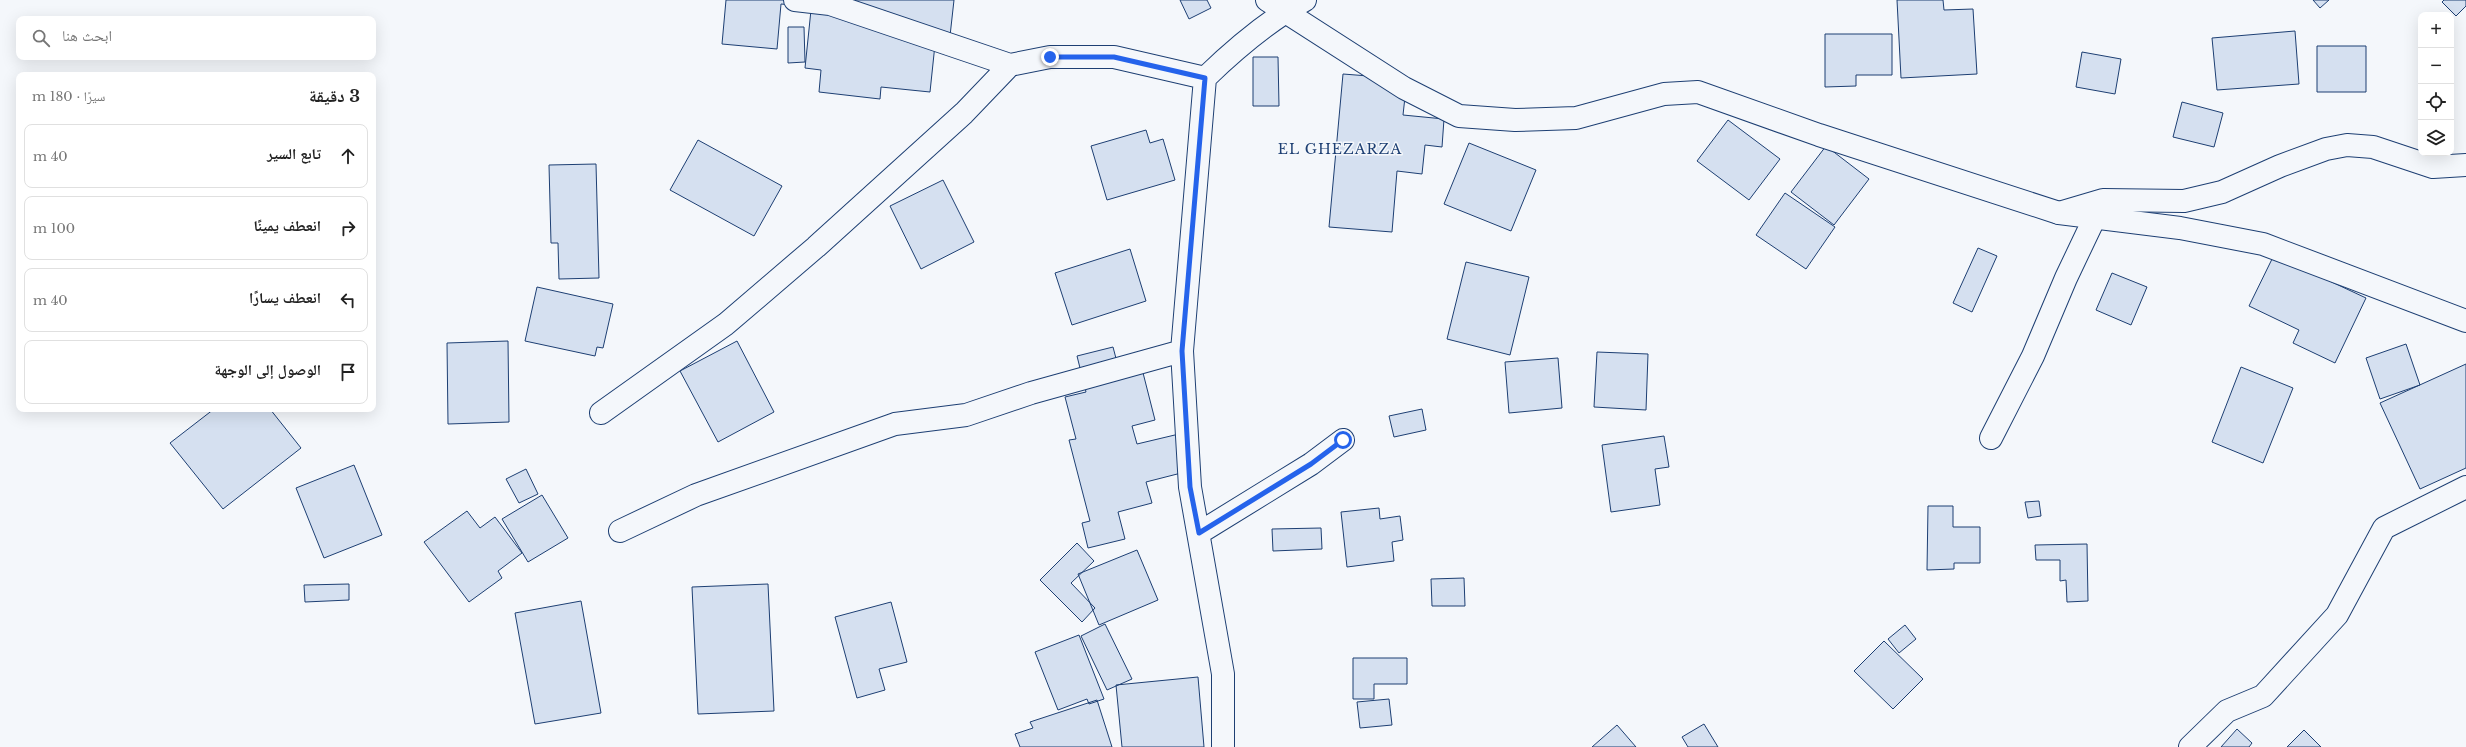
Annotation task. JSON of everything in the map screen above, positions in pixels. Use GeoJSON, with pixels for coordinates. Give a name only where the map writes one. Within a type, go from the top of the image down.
{"type":"FeatureCollection","features":[{"type":"Feature","properties":{"kind":"street"},"geometry":{"type":"LineString","coordinates":[[795,0],[830,4],[1010,64],[1050,57],[1114,57],[1205,78]]}},
{"type":"Feature","properties":{"kind":"street"},"geometry":{"type":"LineString","coordinates":[[1223,747],[1223,674],[1190,487],[1182,351],[1205,78],[1234,50],[1275,6],[1305,0]]}},
{"type":"Feature","properties":{"kind":"street"},"geometry":{"type":"LineString","coordinates":[[1275,6],[1404,88],[1459,116],[1515,120],[1576,118],[1664,94],[1698,92],[1819,135],[2059,213],[2180,228],[2263,244],[2466,321]]}},
{"type":"Feature","properties":{"kind":"street"},"geometry":{"type":"LineString","coordinates":[[600,413],[726,324],[744,309],[816,247],[964,113],[1010,64]]}},
{"type":"Feature","properties":{"kind":"street"},"geometry":{"type":"LineString","coordinates":[[2059,213],[2103,200],[2184,201],[2222,192],[2280,166],[2326,149],[2347,145],[2373,147],[2433,167],[2466,165]]}},
{"type":"Feature","properties":{"kind":"street"},"geometry":{"type":"LineString","coordinates":[[1990,438],[2033,356],[2066,278],[2095,217]]}},
{"type":"Feature","properties":{"kind":"street"},"geometry":{"type":"LineString","coordinates":[[620,531],[696,495],[895,424],[966,415],[1032,393],[1182,351]]}},
{"type":"Feature","properties":{"kind":"street"},"geometry":{"type":"LineString","coordinates":[[1199,533],[1311,464],[1343,440]]}},
{"type":"Feature","properties":{"kind":"street"},"geometry":{"type":"LineString","coordinates":[[2190,747],[2227,711],[2263,696],[2337,615],[2384,528],[2466,487]]}},
{"type":"Feature","properties":{"kind":"building"},"geometry":{"type":"Polygon","coordinates":[[[726,0],[804,0],[803,6],[781,4],[777,49],[722,44],[726,0]]]}},
{"type":"Feature","properties":{"kind":"building"},"geometry":{"type":"Polygon","coordinates":[[[849,0],[954,0],[950,36],[936,35],[930,92],[881,87],[880,99],[819,92],[821,70],[805,68],[811,10],[849,0]]]}},
{"type":"Feature","properties":{"kind":"building"},"geometry":{"type":"Polygon","coordinates":[[[1180,0],[1207,0],[1211,8],[1189,19],[1180,0]]]}},
{"type":"Feature","properties":{"kind":"building"},"geometry":{"type":"Polygon","coordinates":[[[1897,0],[1943,0],[1944,10],[1973,9],[1977,74],[1901,78],[1897,0]]]}},
{"type":"Feature","properties":{"kind":"building"},"geometry":{"type":"Polygon","coordinates":[[[2313,0],[2329,0],[2320,8],[2313,0]]]}},
{"type":"Feature","properties":{"kind":"building"},"geometry":{"type":"Polygon","coordinates":[[[2444,0],[2466,0],[2466,6],[2456,16],[2454,12],[2452,12],[2442,2],[2444,0]]]}},
{"type":"Feature","properties":{"kind":"building"},"geometry":{"type":"Polygon","coordinates":[[[788,27],[804,27],[805,62],[788,63],[788,27]]]}},
{"type":"Feature","properties":{"kind":"building"},"geometry":{"type":"Polygon","coordinates":[[[2295,31],[2299,84],[2217,90],[2212,38],[2295,31]]]}},
{"type":"Feature","properties":{"kind":"building"},"geometry":{"type":"Polygon","coordinates":[[[1825,34],[1892,34],[1892,75],[1856,75],[1856,86],[1825,87],[1825,34]]]}},
{"type":"Feature","properties":{"kind":"building"},"geometry":{"type":"Polygon","coordinates":[[[2317,46],[2366,46],[2366,92],[2317,92],[2317,46]]]}},
{"type":"Feature","properties":{"kind":"building"},"geometry":{"type":"Polygon","coordinates":[[[2082,52],[2121,59],[2115,94],[2076,87],[2082,52]]]}},
{"type":"Feature","properties":{"kind":"building"},"geometry":{"type":"Polygon","coordinates":[[[1253,57],[1278,57],[1279,106],[1253,106],[1253,57]]]}},
{"type":"Feature","properties":{"kind":"building"},"geometry":{"type":"Polygon","coordinates":[[[1343,74],[1407,79],[1403,115],[1444,119],[1442,147],[1425,145],[1422,174],[1397,171],[1392,232],[1329,227],[1343,74]]]}},
{"type":"Feature","properties":{"kind":"building"},"geometry":{"type":"Polygon","coordinates":[[[2182,102],[2223,113],[2214,147],[2173,137],[2182,102]]]}},
{"type":"Feature","properties":{"kind":"building"},"geometry":{"type":"Polygon","coordinates":[[[1728,120],[1780,159],[1749,200],[1697,161],[1728,120]]]}},
{"type":"Feature","properties":{"kind":"building"},"geometry":{"type":"Polygon","coordinates":[[[1146,130],[1150,143],[1163,139],[1175,180],[1107,200],[1091,146],[1146,130]]]}},
{"type":"Feature","properties":{"kind":"building"},"geometry":{"type":"Polygon","coordinates":[[[698,140],[782,186],[754,236],[670,190],[698,140]]]}},
{"type":"Feature","properties":{"kind":"building"},"geometry":{"type":"Polygon","coordinates":[[[1469,143],[1536,170],[1511,231],[1444,204],[1469,143]]]}},
{"type":"Feature","properties":{"kind":"building"},"geometry":{"type":"Polygon","coordinates":[[[1826,146],[1869,179],[1834,225],[1791,192],[1826,146]]]}},
{"type":"Feature","properties":{"kind":"building"},"geometry":{"type":"Polygon","coordinates":[[[596,164],[599,278],[559,279],[558,243],[551,243],[549,165],[596,164]]]}},
{"type":"Feature","properties":{"kind":"building"},"geometry":{"type":"Polygon","coordinates":[[[943,180],[974,242],[921,269],[890,206],[943,180]]]}},
{"type":"Feature","properties":{"kind":"building"},"geometry":{"type":"Polygon","coordinates":[[[1785,193],[1835,227],[1806,269],[1756,235],[1785,193]]]}},
{"type":"Feature","properties":{"kind":"building"},"geometry":{"type":"Polygon","coordinates":[[[1978,248],[1997,256],[1972,312],[1953,303],[1978,248]]]}},
{"type":"Feature","properties":{"kind":"building"},"geometry":{"type":"Polygon","coordinates":[[[1130,249],[1146,301],[1072,325],[1055,273],[1130,249]]]}},
{"type":"Feature","properties":{"kind":"building"},"geometry":{"type":"Polygon","coordinates":[[[2274,255],[2366,298],[2335,363],[2293,343],[2299,330],[2249,306],[2274,255]]]}},
{"type":"Feature","properties":{"kind":"building"},"geometry":{"type":"Polygon","coordinates":[[[1466,262],[1529,277],[1510,355],[1447,339],[1466,262]]]}},
{"type":"Feature","properties":{"kind":"building"},"geometry":{"type":"Polygon","coordinates":[[[2112,273],[2147,287],[2131,325],[2096,310],[2112,273]]]}},
{"type":"Feature","properties":{"kind":"building"},"geometry":{"type":"Polygon","coordinates":[[[537,287],[613,304],[603,348],[597,347],[595,356],[525,341],[537,287]]]}},
{"type":"Feature","properties":{"kind":"building"},"geometry":{"type":"Polygon","coordinates":[[[508,341],[509,422],[448,424],[447,343],[508,341]]]}},
{"type":"Feature","properties":{"kind":"building"},"geometry":{"type":"Polygon","coordinates":[[[737,341],[774,412],[718,442],[680,371],[737,341]]]}},
{"type":"Feature","properties":{"kind":"building"},"geometry":{"type":"Polygon","coordinates":[[[2406,344],[2420,385],[2380,399],[2366,358],[2406,344]]]}},
{"type":"Feature","properties":{"kind":"building"},"geometry":{"type":"Polygon","coordinates":[[[1113,347],[1118,366],[1140,361],[1155,420],[1132,426],[1137,444],[1179,434],[1189,471],[1146,482],[1152,503],[1118,512],[1125,539],[1088,548],[1082,523],[1090,521],[1069,440],[1076,439],[1065,397],[1086,392],[1077,356],[1113,347]]]}},
{"type":"Feature","properties":{"kind":"building"},"geometry":{"type":"Polygon","coordinates":[[[1597,352],[1648,354],[1646,410],[1594,407],[1597,352]]]}},
{"type":"Feature","properties":{"kind":"building"},"geometry":{"type":"Polygon","coordinates":[[[1558,358],[1562,408],[1509,413],[1505,362],[1558,358]]]}},
{"type":"Feature","properties":{"kind":"building"},"geometry":{"type":"Polygon","coordinates":[[[2466,364],[2466,468],[2420,489],[2380,403],[2466,364]]]}},
{"type":"Feature","properties":{"kind":"building"},"geometry":{"type":"Polygon","coordinates":[[[2241,367],[2293,388],[2263,463],[2212,442],[2241,367]]]}},
{"type":"Feature","properties":{"kind":"building"},"geometry":{"type":"Polygon","coordinates":[[[1422,409],[1426,430],[1394,437],[1389,416],[1422,409]]]}},
{"type":"Feature","properties":{"kind":"building"},"geometry":{"type":"Polygon","coordinates":[[[210,412],[272,412],[301,448],[223,509],[170,443],[210,412]]]}},
{"type":"Feature","properties":{"kind":"building"},"geometry":{"type":"Polygon","coordinates":[[[1664,436],[1669,467],[1655,469],[1660,505],[1611,512],[1602,445],[1664,436]]]}},
{"type":"Feature","properties":{"kind":"building"},"geometry":{"type":"Polygon","coordinates":[[[354,465],[382,535],[324,558],[296,488],[354,465]]]}},
{"type":"Feature","properties":{"kind":"building"},"geometry":{"type":"Polygon","coordinates":[[[526,469],[538,494],[519,503],[506,479],[526,469]]]}},
{"type":"Feature","properties":{"kind":"building"},"geometry":{"type":"Polygon","coordinates":[[[542,495],[568,538],[528,562],[502,519],[542,495]]]}},
{"type":"Feature","properties":{"kind":"building"},"geometry":{"type":"Polygon","coordinates":[[[2039,501],[2041,516],[2028,518],[2025,502],[2039,501]]]}},
{"type":"Feature","properties":{"kind":"building"},"geometry":{"type":"Polygon","coordinates":[[[1928,506],[1953,506],[1953,527],[1980,527],[1980,563],[1954,563],[1954,569],[1927,570],[1928,506]]]}},
{"type":"Feature","properties":{"kind":"building"},"geometry":{"type":"Polygon","coordinates":[[[1379,508],[1380,519],[1400,516],[1403,540],[1392,542],[1394,561],[1347,567],[1341,512],[1379,508]]]}},
{"type":"Feature","properties":{"kind":"building"},"geometry":{"type":"Polygon","coordinates":[[[467,511],[480,528],[495,517],[522,553],[498,571],[502,578],[469,602],[424,542],[467,511]]]}},
{"type":"Feature","properties":{"kind":"building"},"geometry":{"type":"Polygon","coordinates":[[[1321,528],[1322,549],[1273,551],[1272,529],[1321,528]]]}},
{"type":"Feature","properties":{"kind":"building"},"geometry":{"type":"Polygon","coordinates":[[[1077,543],[1094,561],[1071,583],[1095,608],[1082,622],[1040,580],[1077,543]]]}},
{"type":"Feature","properties":{"kind":"building"},"geometry":{"type":"Polygon","coordinates":[[[2087,544],[2088,601],[2067,602],[2066,580],[2060,581],[2060,560],[2036,560],[2035,545],[2087,544]]]}},
{"type":"Feature","properties":{"kind":"building"},"geometry":{"type":"Polygon","coordinates":[[[1137,550],[1158,600],[1099,625],[1078,574],[1137,550]]]}},
{"type":"Feature","properties":{"kind":"building"},"geometry":{"type":"Polygon","coordinates":[[[1464,578],[1465,606],[1432,606],[1431,579],[1464,578]]]}},
{"type":"Feature","properties":{"kind":"building"},"geometry":{"type":"Polygon","coordinates":[[[349,584],[349,600],[305,602],[304,585],[349,584]]]}},
{"type":"Feature","properties":{"kind":"building"},"geometry":{"type":"Polygon","coordinates":[[[768,584],[774,711],[698,714],[692,587],[768,584]]]}},
{"type":"Feature","properties":{"kind":"building"},"geometry":{"type":"Polygon","coordinates":[[[581,601],[601,713],[535,724],[515,613],[581,601]]]}},
{"type":"Feature","properties":{"kind":"building"},"geometry":{"type":"Polygon","coordinates":[[[891,602],[907,662],[879,669],[885,690],[857,698],[835,617],[891,602]]]}},
{"type":"Feature","properties":{"kind":"building"},"geometry":{"type":"Polygon","coordinates":[[[1105,624],[1132,679],[1107,690],[1081,636],[1105,624]]]}},
{"type":"Feature","properties":{"kind":"building"},"geometry":{"type":"Polygon","coordinates":[[[1905,625],[1916,639],[1899,653],[1888,639],[1905,625]]]}},
{"type":"Feature","properties":{"kind":"building"},"geometry":{"type":"Polygon","coordinates":[[[1079,635],[1104,699],[1089,704],[1087,699],[1058,710],[1035,652],[1079,635]]]}},
{"type":"Feature","properties":{"kind":"building"},"geometry":{"type":"Polygon","coordinates":[[[1884,641],[1923,679],[1893,709],[1854,671],[1884,641]]]}},
{"type":"Feature","properties":{"kind":"building"},"geometry":{"type":"Polygon","coordinates":[[[1353,658],[1407,658],[1407,684],[1374,684],[1374,699],[1353,699],[1353,658]]]}},
{"type":"Feature","properties":{"kind":"building"},"geometry":{"type":"Polygon","coordinates":[[[1198,677],[1204,747],[1122,747],[1116,685],[1198,677]]]}},
{"type":"Feature","properties":{"kind":"building"},"geometry":{"type":"Polygon","coordinates":[[[1389,699],[1392,725],[1360,728],[1357,702],[1389,699]]]}},
{"type":"Feature","properties":{"kind":"building"},"geometry":{"type":"Polygon","coordinates":[[[1097,700],[1112,747],[1020,747],[1015,734],[1033,728],[1030,722],[1097,700]]]}},
{"type":"Feature","properties":{"kind":"building"},"geometry":{"type":"Polygon","coordinates":[[[1704,724],[1718,747],[1688,747],[1682,737],[1704,724]]]}},
{"type":"Feature","properties":{"kind":"building"},"geometry":{"type":"Polygon","coordinates":[[[1617,725],[1636,747],[1592,747],[1617,725]]]}},
{"type":"Feature","properties":{"kind":"building"},"geometry":{"type":"Polygon","coordinates":[[[2237,729],[2252,743],[2249,747],[2221,747],[2237,729]]]}},
{"type":"Feature","properties":{"kind":"building"},"geometry":{"type":"Polygon","coordinates":[[[2304,730],[2321,747],[2287,747],[2304,730]]]}},
{"type":"Feature","properties":{"kind":"district","name":"EL GHEZARZA"},"geometry":{"type":"Point","coordinates":[1340,149]}},
{"type":"Feature","properties":{"kind":"route"},"geometry":{"type":"LineString","coordinates":[[1050,57],[1114,57],[1205,78],[1182,351],[1187,412],[1190,487],[1199,533],[1311,464],[1343,440]]}}]}
